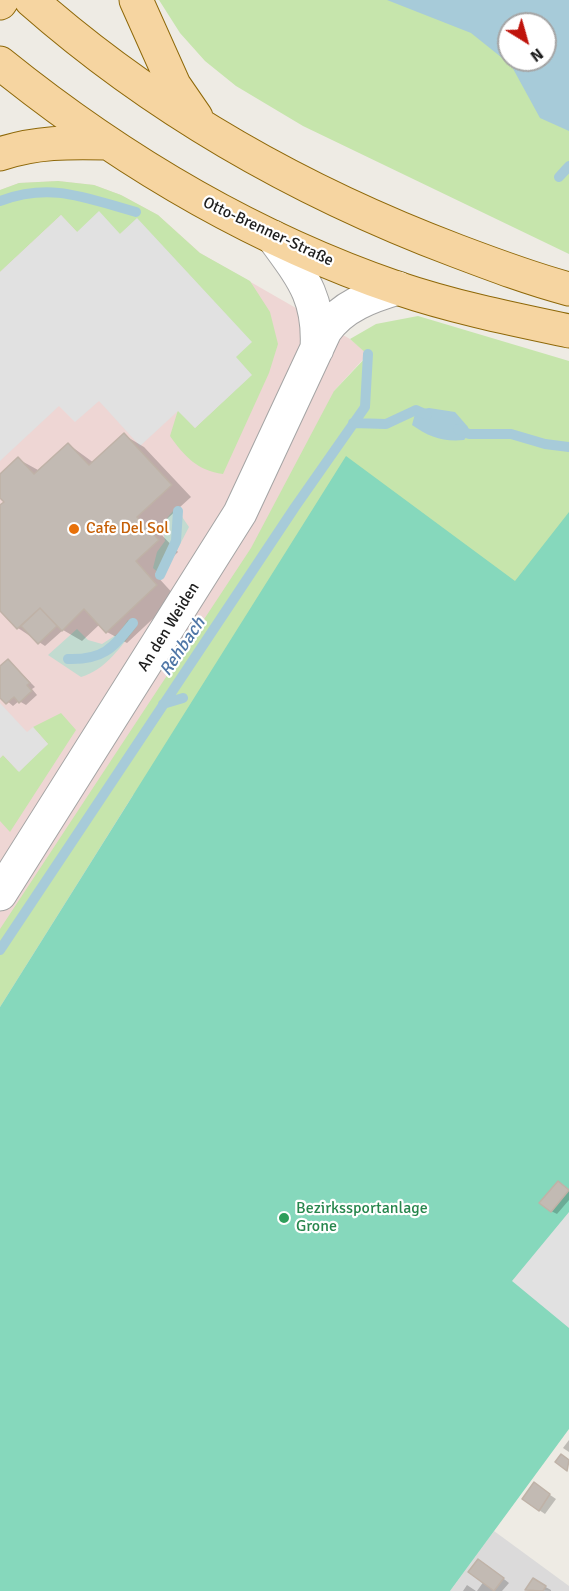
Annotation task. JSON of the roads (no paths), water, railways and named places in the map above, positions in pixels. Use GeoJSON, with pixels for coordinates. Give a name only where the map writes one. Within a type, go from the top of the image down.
{"type":"FeatureCollection","features":[{"type":"Feature","properties":{"kind":"main road"},"geometry":{"type":"LineString","coordinates":[[31,0],[95,55],[203,128],[302,183],[389,224],[535,280],[569,289]]}},
{"type":"Feature","properties":{"kind":"main road"},"geometry":{"type":"LineString","coordinates":[[136,0],[174,85],[203,128]]}},
{"type":"Feature","properties":{"kind":"main road","name":"Otto-Brenner-Straße"},"geometry":{"type":"LineString","coordinates":[[0,63],[106,143],[196,198],[273,237],[398,288],[513,319],[569,331]]}},
{"type":"Feature","properties":{"kind":"main road"},"geometry":{"type":"LineString","coordinates":[[0,154],[37,145],[68,142],[106,143]]}},
{"type":"Feature","properties":{"kind":"street","name":"An den Weiden"},"geometry":{"type":"LineString","coordinates":[[273,237],[296,268],[315,306],[318,321],[317,349]]}},
{"type":"Feature","properties":{"kind":"street","name":"An den Weiden"},"geometry":{"type":"LineString","coordinates":[[0,894],[240,513],[332,321],[345,310],[378,294],[398,288]]}},
{"type":"Feature","properties":{"kind":"water"},"geometry":{"type":"Polygon","coordinates":[[[387,0],[569,0],[569,131],[540,118],[515,72],[557,72],[557,12],[497,12],[497,54],[471,33],[387,0]]]}},
{"type":"Feature","properties":{"kind":"water"},"geometry":{"type":"Polygon","coordinates":[[[429,408],[455,412],[468,427],[469,434],[464,440],[443,439],[430,436],[412,425],[416,410],[429,408]]]}},
{"type":"Feature","properties":{"kind":"waterway","name":"Rehbach"},"geometry":{"type":"LineString","coordinates":[[559,177],[569,166]]}},
{"type":"Feature","properties":{"kind":"waterway"},"geometry":{"type":"LineString","coordinates":[[0,201],[19,195],[52,192],[84,197],[136,212]]}},
{"type":"Feature","properties":{"kind":"waterway","name":"Rehbach"},"geometry":{"type":"LineString","coordinates":[[0,950],[295,507],[365,407],[368,354]]}},
{"type":"Feature","properties":{"kind":"waterway"},"geometry":{"type":"LineString","coordinates":[[353,423],[386,424],[416,410],[427,415]]}},
{"type":"Feature","properties":{"kind":"waterway"},"geometry":{"type":"LineString","coordinates":[[458,429],[469,434],[511,434],[545,444],[569,447]]}},
{"type":"Feature","properties":{"kind":"waterway"},"geometry":{"type":"LineString","coordinates":[[160,575],[176,541],[178,511]]}},
{"type":"Feature","properties":{"kind":"waterway"},"geometry":{"type":"LineString","coordinates":[[68,659],[90,657],[106,651],[133,623]]}},
{"type":"Feature","properties":{"kind":"waterway"},"geometry":{"type":"LineString","coordinates":[[163,704],[183,698]]}},
{"type":"Feature","properties":{"kind":"place","name":"Cafe Del Sol"},"geometry":{"type":"Point","coordinates":[74,529]}},
{"type":"Feature","properties":{"kind":"place","name":"Bezirkssportanlage Grone"},"geometry":{"type":"Point","coordinates":[284,1218]}}]}
